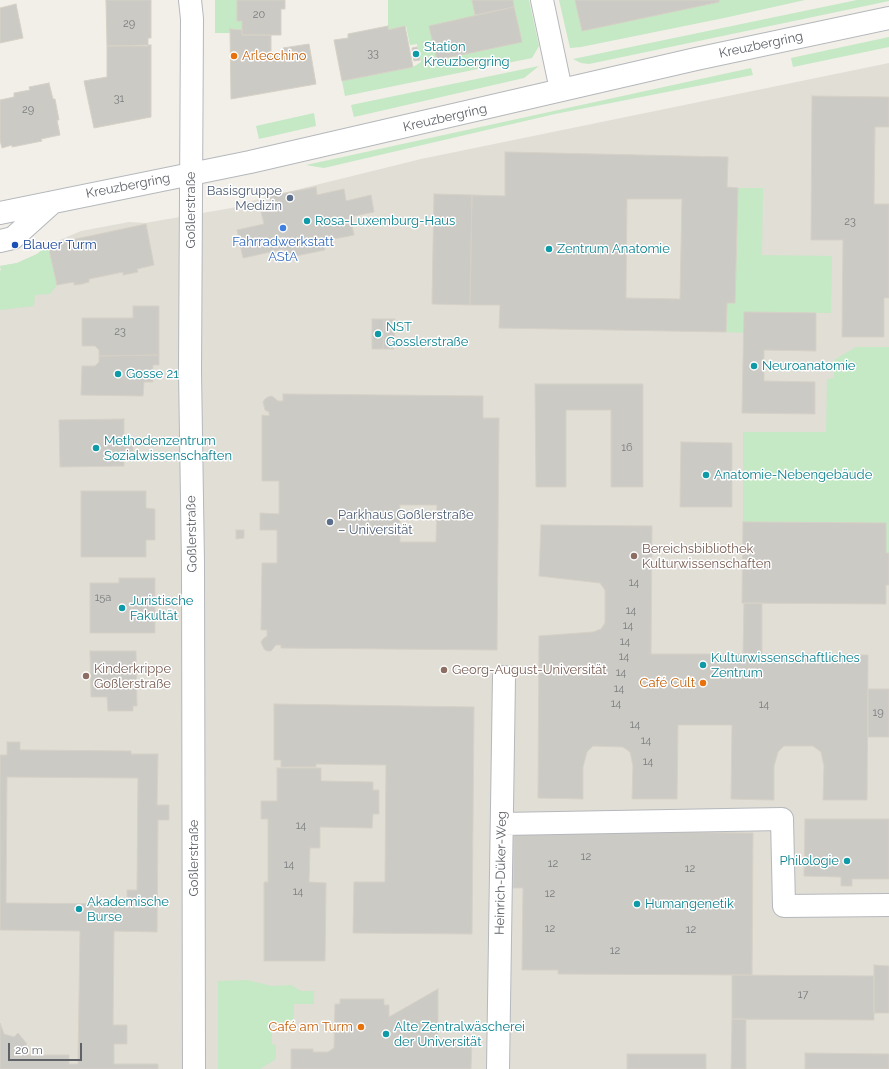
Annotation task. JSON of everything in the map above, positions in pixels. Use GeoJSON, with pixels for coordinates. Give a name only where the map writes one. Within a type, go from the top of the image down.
{"type":"FeatureCollection","features":[{"type":"Feature","properties":{"kind":"street","name":"Goßlerstraße"},"geometry":{"type":"LineString","coordinates":[[190,0],[192,19],[190,371],[193,564],[194,1069]]}},
{"type":"Feature","properties":{"kind":"street"},"geometry":{"type":"LineString","coordinates":[[542,0],[561,90]]}},
{"type":"Feature","properties":{"kind":"street","name":"Kreuzbergring"},"geometry":{"type":"LineString","coordinates":[[0,213],[343,142],[696,59],[889,18]]}},
{"type":"Feature","properties":{"kind":"street"},"geometry":{"type":"LineString","coordinates":[[0,241],[13,238],[54,201]]}},
{"type":"Feature","properties":{"kind":"street","name":"Heinrich-Düker-Weg"},"geometry":{"type":"LineString","coordinates":[[498,1069],[504,677]]}},
{"type":"Feature","properties":{"kind":"street"},"geometry":{"type":"LineString","coordinates":[[502,824],[782,819],[784,906],[889,905]]}},
{"type":"Feature","properties":{"kind":"shaded area","name":"Georg-August-Universität"},"geometry":{"type":"Polygon","coordinates":[[[889,63],[889,1069],[0,1069],[0,266],[17,263],[37,254],[48,245],[81,231],[129,222],[145,223],[237,207],[247,202],[421,159],[889,63]]]}},
{"type":"Feature","properties":{"kind":"green space"},"geometry":{"type":"Polygon","coordinates":[[[215,0],[237,0],[242,21],[242,30],[231,29],[230,33],[215,33],[215,0]]]}},
{"type":"Feature","properties":{"kind":"green space"},"geometry":{"type":"Polygon","coordinates":[[[388,0],[529,0],[539,46],[532,58],[345,96],[342,81],[413,67],[421,62],[417,44],[410,45],[406,26],[388,30],[388,0]]]}},
{"type":"Feature","properties":{"kind":"green space"},"geometry":{"type":"Polygon","coordinates":[[[559,0],[805,0],[724,18],[570,48],[559,0]]]}},
{"type":"Feature","properties":{"kind":"green space"},"geometry":{"type":"Polygon","coordinates":[[[857,0],[889,1],[589,64],[581,63],[573,59],[857,0]]]}},
{"type":"Feature","properties":{"kind":"green space"},"geometry":{"type":"Polygon","coordinates":[[[889,37],[889,47],[793,67],[791,58],[889,37]]]}},
{"type":"Feature","properties":{"kind":"green space"},"geometry":{"type":"Polygon","coordinates":[[[539,66],[524,78],[354,117],[351,105],[539,66]]]}},
{"type":"Feature","properties":{"kind":"green space"},"geometry":{"type":"Polygon","coordinates":[[[751,68],[753,75],[555,114],[324,168],[306,165],[751,68]]]}},
{"type":"Feature","properties":{"kind":"green space"},"geometry":{"type":"Polygon","coordinates":[[[314,113],[316,126],[259,139],[256,126],[314,113]]]}},
{"type":"Feature","properties":{"kind":"green space"},"geometry":{"type":"Polygon","coordinates":[[[738,188],[763,188],[762,255],[832,256],[831,313],[744,312],[743,333],[726,332],[727,303],[735,302],[738,188]]]}},
{"type":"Feature","properties":{"kind":"green space"},"geometry":{"type":"Polygon","coordinates":[[[48,245],[57,285],[50,294],[35,295],[34,306],[0,310],[0,266],[17,263],[37,254],[48,245]]]}},
{"type":"Feature","properties":{"kind":"green space"},"geometry":{"type":"Polygon","coordinates":[[[856,347],[889,347],[889,553],[886,553],[886,523],[743,522],[743,432],[826,432],[827,379],[834,378],[834,360],[856,347]]]}},
{"type":"Feature","properties":{"kind":"green space"},"geometry":{"type":"Polygon","coordinates":[[[247,980],[272,986],[291,985],[301,991],[314,991],[314,1004],[294,1004],[293,1023],[272,1023],[272,1044],[276,1045],[276,1059],[260,1069],[218,1069],[218,981],[247,980]]]}},
{"type":"Feature","properties":{"kind":"building"},"geometry":{"type":"Polygon","coordinates":[[[106,0],[151,0],[151,38],[148,38],[148,46],[107,46],[106,0]]]}},
{"type":"Feature","properties":{"kind":"building"},"geometry":{"type":"Polygon","coordinates":[[[237,0],[285,0],[285,9],[281,9],[281,35],[242,35],[242,21],[237,21],[237,0]]]}},
{"type":"Feature","properties":{"kind":"building"},"geometry":{"type":"Polygon","coordinates":[[[472,0],[513,0],[514,7],[475,15],[472,0]]]}},
{"type":"Feature","properties":{"kind":"building"},"geometry":{"type":"Polygon","coordinates":[[[575,0],[719,0],[719,2],[582,31],[575,0]]]}},
{"type":"Feature","properties":{"kind":"building"},"geometry":{"type":"Polygon","coordinates":[[[16,4],[23,38],[0,43],[0,8],[16,4]]]}},
{"type":"Feature","properties":{"kind":"building"},"geometry":{"type":"Polygon","coordinates":[[[514,7],[522,42],[437,60],[429,26],[514,7]]]}},
{"type":"Feature","properties":{"kind":"building"},"geometry":{"type":"Polygon","coordinates":[[[388,26],[388,30],[405,26],[413,67],[342,81],[334,40],[348,38],[348,34],[388,26]]]}},
{"type":"Feature","properties":{"kind":"building"},"geometry":{"type":"Polygon","coordinates":[[[230,29],[242,30],[242,35],[271,35],[271,55],[284,53],[283,48],[309,44],[316,84],[231,99],[230,29]]]}},
{"type":"Feature","properties":{"kind":"building"},"geometry":{"type":"Polygon","coordinates":[[[151,45],[151,117],[94,128],[84,81],[107,77],[107,46],[151,45]]]}},
{"type":"Feature","properties":{"kind":"building","name":"Station Kreuzbergring"},"geometry":{"type":"Polygon","coordinates":[[[417,47],[420,60],[414,61],[412,48],[417,47]]]}},
{"type":"Feature","properties":{"kind":"building"},"geometry":{"type":"Polygon","coordinates":[[[49,83],[53,99],[55,99],[60,135],[41,139],[42,141],[12,147],[12,145],[2,148],[0,140],[0,100],[14,97],[14,93],[30,90],[29,87],[49,83]]]}},
{"type":"Feature","properties":{"kind":"building"},"geometry":{"type":"Polygon","coordinates":[[[812,96],[889,97],[889,127],[875,127],[874,204],[889,204],[889,298],[884,298],[884,337],[842,337],[843,240],[811,240],[812,96]]]}},
{"type":"Feature","properties":{"kind":"building","name":"Zentrum Anatomie"},"geometry":{"type":"Polygon","coordinates":[[[505,152],[728,157],[727,187],[738,188],[735,303],[727,303],[726,332],[499,328],[500,305],[470,305],[472,195],[505,196],[505,152]],[[627,199],[626,298],[680,299],[682,199],[627,199]]]}},
{"type":"Feature","properties":{"kind":"building","name":"Rosa-Luxemburg-Haus"},"geometry":{"type":"Polygon","coordinates":[[[316,187],[317,195],[344,189],[346,201],[371,195],[374,212],[350,217],[354,235],[324,241],[325,250],[286,258],[284,249],[243,258],[237,230],[264,224],[260,207],[272,204],[270,196],[316,187]]]}},
{"type":"Feature","properties":{"kind":"building"},"geometry":{"type":"Polygon","coordinates":[[[434,194],[472,195],[470,305],[432,304],[434,194]]]}},
{"type":"Feature","properties":{"kind":"building"},"geometry":{"type":"Polygon","coordinates":[[[146,224],[154,265],[137,269],[138,272],[123,275],[123,272],[89,279],[89,282],[82,284],[74,285],[74,282],[57,285],[48,245],[146,224]]]}},
{"type":"Feature","properties":{"kind":"building"},"geometry":{"type":"Polygon","coordinates":[[[133,306],[159,306],[159,355],[99,356],[99,350],[95,346],[82,346],[82,318],[133,318],[133,306]]]}},
{"type":"Feature","properties":{"kind":"building","name":"Neuroanatomie"},"geometry":{"type":"Polygon","coordinates":[[[744,312],[816,313],[816,351],[764,350],[764,381],[815,382],[815,414],[742,413],[744,312]]]}},
{"type":"Feature","properties":{"kind":"building","name":"NST Gosslerstraße"},"geometry":{"type":"Polygon","coordinates":[[[372,319],[384,319],[383,349],[372,349],[372,319]]]}},
{"type":"Feature","properties":{"kind":"building"},"geometry":{"type":"Polygon","coordinates":[[[384,319],[395,319],[394,349],[383,349],[384,319]]]}},
{"type":"Feature","properties":{"kind":"building","name":"Gosse 21"},"geometry":{"type":"Polygon","coordinates":[[[159,355],[159,365],[153,365],[153,382],[144,382],[143,396],[81,395],[82,366],[95,366],[99,362],[99,356],[159,355]]]}},
{"type":"Feature","properties":{"kind":"building"},"geometry":{"type":"Polygon","coordinates":[[[535,384],[643,384],[643,487],[611,487],[611,410],[566,410],[566,487],[536,487],[535,384]]]}},
{"type":"Feature","properties":{"kind":"building","name":"Parkhaus Goßlerstraße – Universität"},"geometry":{"type":"Polygon","coordinates":[[[283,394],[483,396],[483,418],[499,418],[497,650],[281,648],[281,645],[276,645],[271,651],[264,649],[261,642],[267,636],[267,630],[261,630],[262,563],[277,563],[277,530],[260,530],[260,513],[279,514],[279,481],[262,481],[262,415],[269,416],[269,412],[265,410],[263,402],[268,397],[272,396],[278,401],[283,401],[283,394]],[[400,505],[400,542],[436,542],[437,505],[400,505]]]}},
{"type":"Feature","properties":{"kind":"building","name":"Methodenzentrum Sozialwissenschaften"},"geometry":{"type":"Polygon","coordinates":[[[124,419],[124,440],[133,440],[133,456],[124,456],[124,466],[60,467],[59,420],[124,419]]]}},
{"type":"Feature","properties":{"kind":"building","name":"Anatomie-Nebengebäude"},"geometry":{"type":"Polygon","coordinates":[[[681,442],[732,443],[732,507],[680,507],[681,442]]]}},
{"type":"Feature","properties":{"kind":"building"},"geometry":{"type":"Polygon","coordinates":[[[81,491],[146,491],[146,508],[155,509],[155,540],[146,540],[146,557],[81,557],[81,491]]]}},
{"type":"Feature","properties":{"kind":"building"},"geometry":{"type":"Polygon","coordinates":[[[743,522],[886,523],[886,553],[889,553],[889,585],[886,585],[886,604],[742,603],[743,522]]]}},
{"type":"Feature","properties":{"kind":"building","name":"Kulturwissenschaftliches Zentrum"},"geometry":{"type":"Polygon","coordinates":[[[541,525],[652,526],[651,654],[743,654],[744,603],[762,603],[762,654],[868,655],[867,800],[823,800],[824,766],[821,752],[813,746],[784,746],[778,752],[774,766],[774,800],[731,799],[732,725],[678,725],[677,799],[632,799],[633,766],[630,752],[623,747],[593,746],[587,752],[583,767],[583,799],[538,798],[539,636],[593,632],[601,629],[605,623],[605,590],[600,583],[539,576],[541,525]]]}},
{"type":"Feature","properties":{"kind":"building"},"geometry":{"type":"Polygon","coordinates":[[[236,530],[244,530],[244,538],[236,539],[236,530]]]}},
{"type":"Feature","properties":{"kind":"building","name":"Juristische Fakultät"},"geometry":{"type":"Polygon","coordinates":[[[119,578],[155,578],[155,633],[90,633],[90,583],[119,583],[119,578]]]}},
{"type":"Feature","properties":{"kind":"building"},"geometry":{"type":"Polygon","coordinates":[[[90,651],[136,651],[137,706],[133,706],[133,711],[108,711],[107,697],[91,697],[90,651]]]}},
{"type":"Feature","properties":{"kind":"building"},"geometry":{"type":"Polygon","coordinates":[[[868,689],[889,689],[889,737],[868,737],[868,689]]]}},
{"type":"Feature","properties":{"kind":"building"},"geometry":{"type":"Polygon","coordinates":[[[274,704],[474,707],[472,934],[353,933],[354,882],[385,882],[386,765],[316,764],[316,767],[281,767],[281,760],[274,760],[274,704]]]}},
{"type":"Feature","properties":{"kind":"building","name":"Akademische Burse"},"geometry":{"type":"Polygon","coordinates":[[[7,742],[20,742],[20,750],[131,751],[131,754],[158,754],[157,805],[169,805],[169,820],[158,820],[157,932],[114,931],[113,1025],[127,1025],[127,1044],[114,1044],[114,1064],[158,1064],[158,1069],[0,1069],[0,1023],[4,1034],[14,1037],[18,1033],[27,1044],[22,1048],[26,1055],[69,1055],[69,1064],[78,1064],[80,931],[0,930],[0,755],[7,755],[7,742]],[[7,777],[6,903],[127,904],[127,890],[137,890],[138,778],[7,777]]]}},
{"type":"Feature","properties":{"kind":"building"},"geometry":{"type":"Polygon","coordinates":[[[277,768],[321,768],[321,781],[373,782],[373,790],[379,790],[379,814],[373,814],[372,828],[320,827],[320,848],[310,848],[309,882],[326,883],[325,961],[264,961],[264,882],[268,882],[268,819],[261,819],[261,801],[277,801],[277,768]]]}},
{"type":"Feature","properties":{"kind":"building","name":"Philologie"},"geometry":{"type":"Polygon","coordinates":[[[805,819],[889,819],[889,879],[852,879],[852,886],[841,886],[841,877],[804,876],[805,819]]]}},
{"type":"Feature","properties":{"kind":"building","name":"Humangenetik"},"geometry":{"type":"Polygon","coordinates":[[[514,831],[753,833],[752,975],[558,974],[558,970],[522,970],[523,888],[513,888],[514,831]]]}},
{"type":"Feature","properties":{"kind":"building"},"geometry":{"type":"Polygon","coordinates":[[[874,965],[889,966],[889,1013],[874,1013],[874,965]]]}},
{"type":"Feature","properties":{"kind":"building"},"geometry":{"type":"Polygon","coordinates":[[[732,975],[874,976],[874,1020],[732,1019],[732,975]]]}},
{"type":"Feature","properties":{"kind":"building","name":"Alte Zentralwäscherei der Universität"},"geometry":{"type":"Polygon","coordinates":[[[438,989],[438,1046],[444,1046],[444,1041],[472,1041],[471,1069],[291,1069],[291,1049],[313,1049],[313,1052],[328,1052],[334,1048],[335,1004],[340,1004],[340,999],[384,999],[384,1005],[389,1005],[389,1017],[438,989]]]}},
{"type":"Feature","properties":{"kind":"building"},"geometry":{"type":"Polygon","coordinates":[[[732,1019],[746,1019],[746,1069],[731,1069],[732,1019]]]}},
{"type":"Feature","properties":{"kind":"building"},"geometry":{"type":"Polygon","coordinates":[[[805,1053],[889,1054],[889,1069],[805,1069],[805,1053]]]}},
{"type":"Feature","properties":{"kind":"building"},"geometry":{"type":"Polygon","coordinates":[[[627,1054],[706,1054],[706,1069],[627,1069],[627,1054]]]}},
{"type":"Feature","properties":{"kind":"place","name":"Station Kreuzbergring"},"geometry":{"type":"Point","coordinates":[416,54]}},
{"type":"Feature","properties":{"kind":"place","name":"Arlecchino"},"geometry":{"type":"Point","coordinates":[234,56]}},
{"type":"Feature","properties":{"kind":"place","name":"Basisgruppe Medizin"},"geometry":{"type":"Point","coordinates":[290,198]}},
{"type":"Feature","properties":{"kind":"place","name":"Rosa-Luxemburg-Haus"},"geometry":{"type":"Point","coordinates":[307,221]}},
{"type":"Feature","properties":{"kind":"place","name":"Fahrradwerkstatt AStA"},"geometry":{"type":"Point","coordinates":[283,228]}},
{"type":"Feature","properties":{"kind":"place","name":"Blauer Turm"},"geometry":{"type":"Point","coordinates":[15,245]}},
{"type":"Feature","properties":{"kind":"place","name":"Zentrum Anatomie"},"geometry":{"type":"Point","coordinates":[549,249]}},
{"type":"Feature","properties":{"kind":"place","name":"NST Gosslerstraße"},"geometry":{"type":"Point","coordinates":[378,334]}},
{"type":"Feature","properties":{"kind":"place","name":"Neuroanatomie"},"geometry":{"type":"Point","coordinates":[754,366]}},
{"type":"Feature","properties":{"kind":"place","name":"Gosse 21"},"geometry":{"type":"Point","coordinates":[118,374]}},
{"type":"Feature","properties":{"kind":"place","name":"Methodenzentrum Sozialwissenschaften"},"geometry":{"type":"Point","coordinates":[96,448]}},
{"type":"Feature","properties":{"kind":"place","name":"Anatomie-Nebengebäude"},"geometry":{"type":"Point","coordinates":[706,475]}},
{"type":"Feature","properties":{"kind":"place","name":"Parkhaus Goßlerstraße – Universität"},"geometry":{"type":"Point","coordinates":[330,522]}},
{"type":"Feature","properties":{"kind":"place","name":"Bereichsbibliothek Kulturwissenschaften"},"geometry":{"type":"Point","coordinates":[634,556]}},
{"type":"Feature","properties":{"kind":"place","name":"Juristische Fakultät"},"geometry":{"type":"Point","coordinates":[122,608]}},
{"type":"Feature","properties":{"kind":"place","name":"Kulturwissenschaftliches Zentrum"},"geometry":{"type":"Point","coordinates":[703,665]}},
{"type":"Feature","properties":{"kind":"place","name":"Georg-August-Universität"},"geometry":{"type":"Point","coordinates":[444,670]}},
{"type":"Feature","properties":{"kind":"place","name":"Kinderkrippe Goßlerstraße"},"geometry":{"type":"Point","coordinates":[86,676]}},
{"type":"Feature","properties":{"kind":"place","name":"Café Cult"},"geometry":{"type":"Point","coordinates":[703,683]}},
{"type":"Feature","properties":{"kind":"place","name":"Philologie"},"geometry":{"type":"Point","coordinates":[847,861]}},
{"type":"Feature","properties":{"kind":"place","name":"Humangenetik"},"geometry":{"type":"Point","coordinates":[637,904]}},
{"type":"Feature","properties":{"kind":"place","name":"Akademische Burse"},"geometry":{"type":"Point","coordinates":[79,909]}},
{"type":"Feature","properties":{"kind":"place","name":"Café am Turm"},"geometry":{"type":"Point","coordinates":[361,1027]}},
{"type":"Feature","properties":{"kind":"place","name":"Alte Zentralwäscherei der Universität"},"geometry":{"type":"Point","coordinates":[386,1034]}}]}
